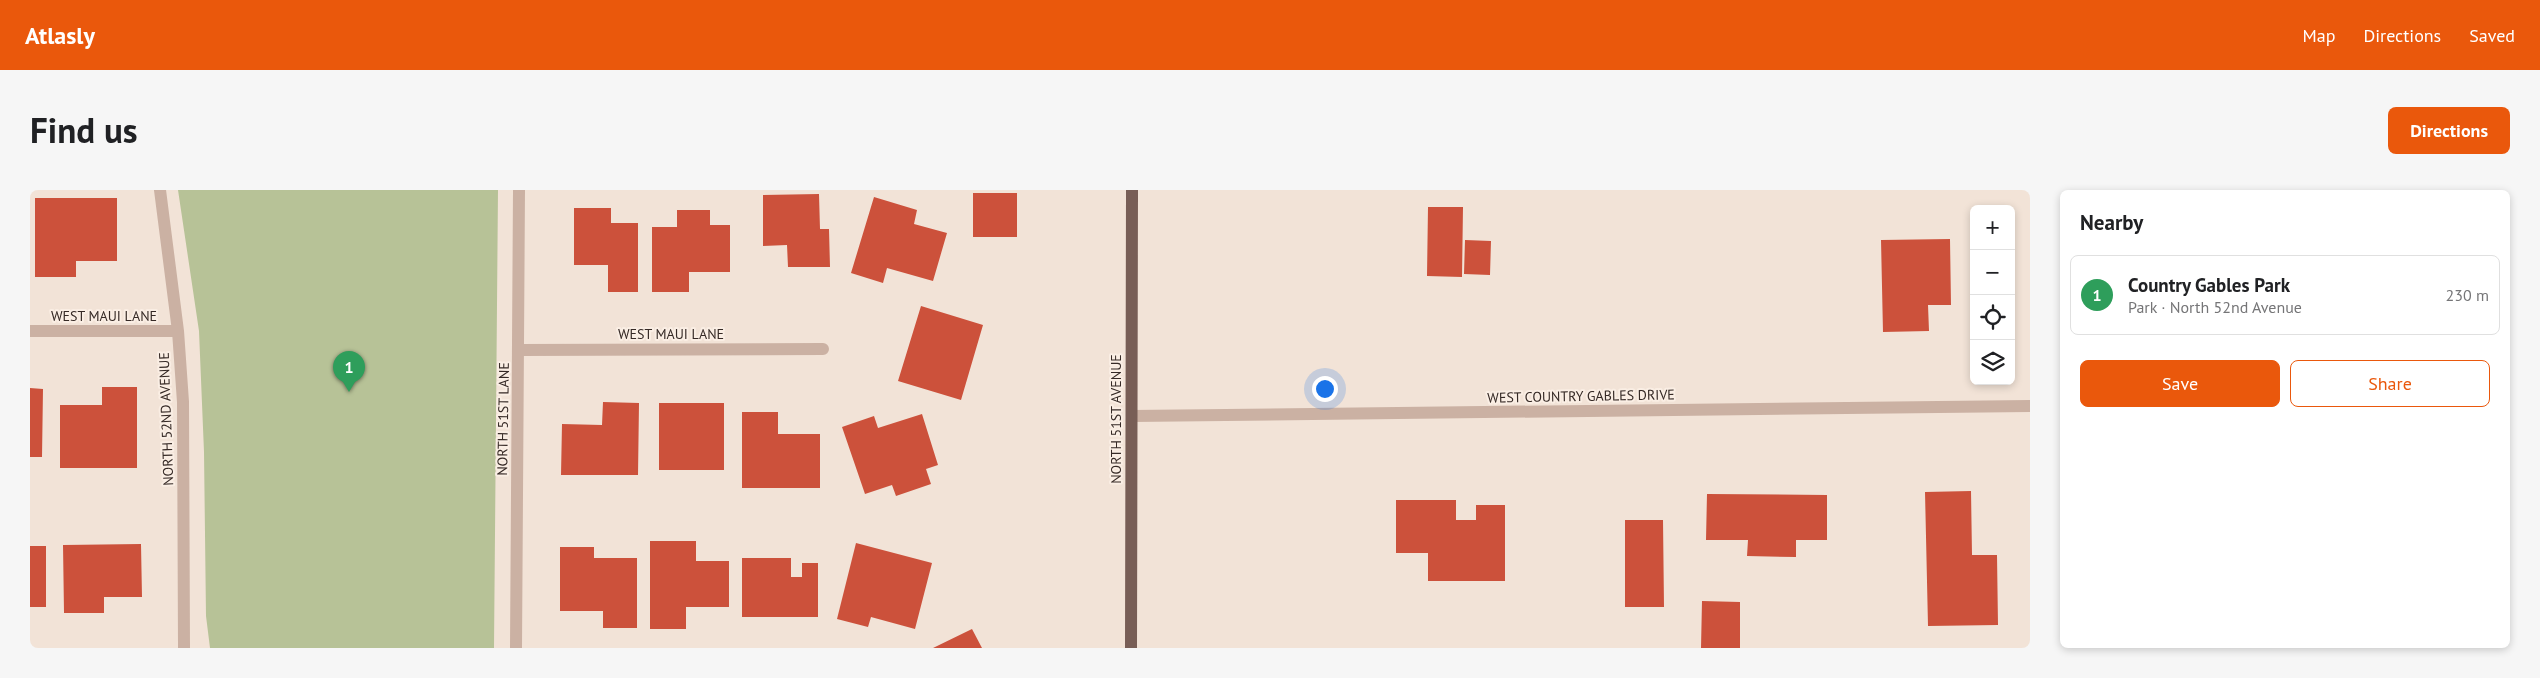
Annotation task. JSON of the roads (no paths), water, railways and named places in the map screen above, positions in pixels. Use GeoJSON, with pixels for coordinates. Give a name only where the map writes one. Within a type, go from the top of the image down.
{"type":"FeatureCollection","features":[{"type":"Feature","properties":{"kind":"main road","name":"NORTH 51ST AVENUE"},"geometry":{"type":"LineString","coordinates":[[1130,648],[1132,190]]}},
{"type":"Feature","properties":{"kind":"street","name":"NORTH 52ND AVENUE"},"geometry":{"type":"LineString","coordinates":[[160,190],[178,332],[183,402],[184,648]]}},
{"type":"Feature","properties":{"kind":"street","name":"NORTH 51ST LANE"},"geometry":{"type":"LineString","coordinates":[[516,648],[519,190]]}},
{"type":"Feature","properties":{"kind":"street","name":"WEST MAUI LANE"},"geometry":{"type":"LineString","coordinates":[[30,331],[178,332]]}},
{"type":"Feature","properties":{"kind":"street","name":"WEST MAUI LANE"},"geometry":{"type":"LineString","coordinates":[[519,350],[824,349]]}},
{"type":"Feature","properties":{"kind":"street","name":"WEST COUNTRY GABLES DRIVE"},"geometry":{"type":"LineString","coordinates":[[1132,416],[2030,406]]}},
{"type":"Feature","properties":{"kind":"place","name":"Country Gables Park"},"geometry":{"type":"Point","coordinates":[349,392]}}]}
